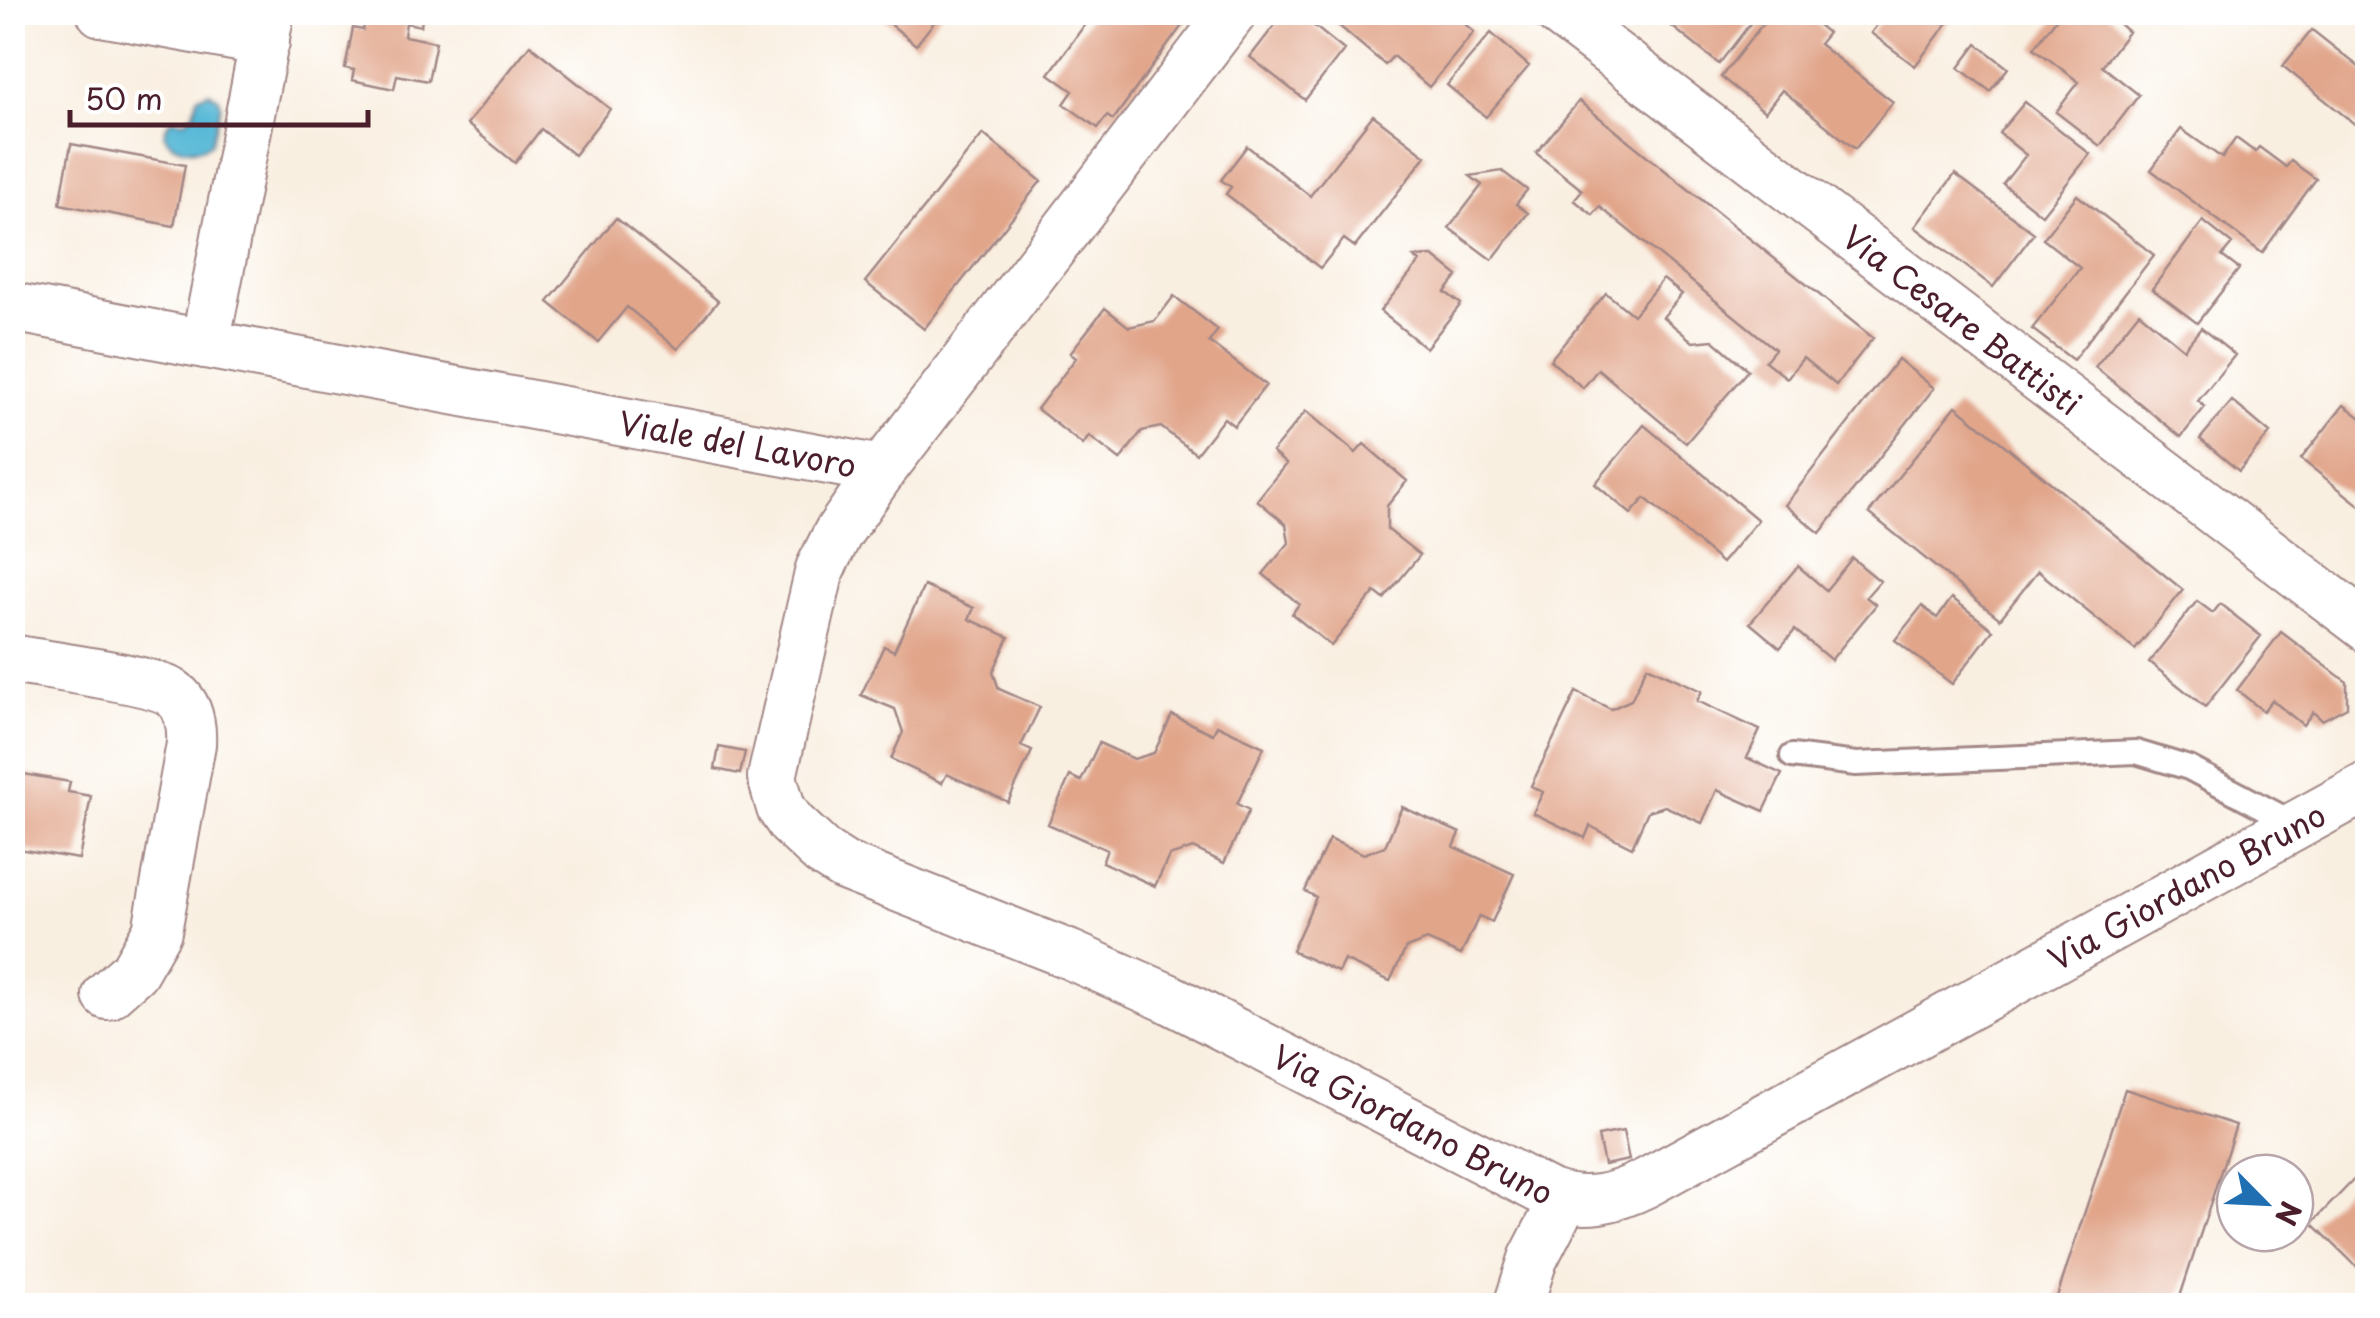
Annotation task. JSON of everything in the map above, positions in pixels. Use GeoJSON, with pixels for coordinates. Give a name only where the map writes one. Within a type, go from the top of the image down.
{"type":"FeatureCollection","features":[{"type":"Feature","properties":{"kind":"street"},"geometry":{"type":"LineString","coordinates":[[100,12],[267,27],[205,344]]}},
{"type":"Feature","properties":{"kind":"street","name":"Viale del Lavoro"},"geometry":{"type":"LineString","coordinates":[[12,306],[882,470],[1233,12]]}},
{"type":"Feature","properties":{"kind":"street","name":"Via Cesare Battisti"},"geometry":{"type":"LineString","coordinates":[[1558,12],[2368,628]]}},
{"type":"Feature","properties":{"kind":"street","name":"Via Giordano Bruno"},"geometry":{"type":"LineString","coordinates":[[882,470],[844,524],[820,569],[773,762],[772,777],[780,808],[806,838],[861,874],[1068,954],[1168,998],[1564,1199],[1600,1200],[1646,1183],[2368,786]]}},
{"type":"Feature","properties":{"kind":"street"},"geometry":{"type":"LineString","coordinates":[[12,659],[164,688],[184,705],[189,717],[191,744],[157,931],[134,971],[107,995]]}},
{"type":"Feature","properties":{"kind":"street"},"geometry":{"type":"LineString","coordinates":[[1518,1306],[1540,1244],[1564,1199]]}},
{"type":"Feature","properties":{"kind":"lane"},"geometry":{"type":"LineString","coordinates":[[1792,756],[1856,764],[2136,752],[2189,768],[2297,825]]}},
{"type":"Feature","properties":{"kind":"water"},"geometry":{"type":"Polygon","coordinates":[[[209,92],[219,98],[221,105],[211,143],[192,149],[173,144],[164,134],[168,123],[174,119],[185,121],[194,113],[198,96],[209,92]]]}},
{"type":"Feature","properties":{"kind":"building"},"geometry":{"type":"Polygon","coordinates":[[[367,12],[423,12],[421,26],[406,23],[404,36],[436,42],[428,81],[397,75],[394,89],[352,80],[354,70],[345,68],[353,28],[363,30],[367,12]]]}},
{"type":"Feature","properties":{"kind":"building"},"geometry":{"type":"Polygon","coordinates":[[[888,12],[942,12],[916,45],[883,18],[888,12]]]}},
{"type":"Feature","properties":{"kind":"building"},"geometry":{"type":"Polygon","coordinates":[[[1094,12],[1192,12],[1113,120],[1107,116],[1098,128],[1064,104],[1073,91],[1049,74],[1094,12]]]}},
{"type":"Feature","properties":{"kind":"building"},"geometry":{"type":"Polygon","coordinates":[[[1285,12],[1297,12],[1344,50],[1305,100],[1250,57],[1285,12]]]}},
{"type":"Feature","properties":{"kind":"building"},"geometry":{"type":"Polygon","coordinates":[[[1323,12],[1416,12],[1422,18],[1426,12],[1451,12],[1474,32],[1429,87],[1393,56],[1385,65],[1323,12]]]}},
{"type":"Feature","properties":{"kind":"building"},"geometry":{"type":"Polygon","coordinates":[[[1654,12],[1759,12],[1719,64],[1654,12]]]}},
{"type":"Feature","properties":{"kind":"building"},"geometry":{"type":"Polygon","coordinates":[[[1772,12],[1802,12],[1828,33],[1819,44],[1893,102],[1855,149],[1782,90],[1765,112],[1721,77],[1772,12]]]}},
{"type":"Feature","properties":{"kind":"building"},"geometry":{"type":"Polygon","coordinates":[[[1877,12],[1956,12],[1915,66],[1871,33],[1883,17],[1877,12]]]}},
{"type":"Feature","properties":{"kind":"building"},"geometry":{"type":"Polygon","coordinates":[[[2061,12],[2106,12],[2128,32],[2102,66],[2139,95],[2100,146],[2056,112],[2079,82],[2034,48],[2061,12]]]}},
{"type":"Feature","properties":{"kind":"building"},"geometry":{"type":"Polygon","coordinates":[[[2312,30],[2368,74],[2368,135],[2283,66],[2312,30]]]}},
{"type":"Feature","properties":{"kind":"building"},"geometry":{"type":"Polygon","coordinates":[[[1491,33],[1529,66],[1486,117],[1447,85],[1491,33]]]}},
{"type":"Feature","properties":{"kind":"building"},"geometry":{"type":"Polygon","coordinates":[[[1977,44],[2008,68],[1990,91],[1959,68],[1977,44]]]}},
{"type":"Feature","properties":{"kind":"building"},"geometry":{"type":"Polygon","coordinates":[[[530,45],[610,109],[574,155],[541,129],[515,163],[467,124],[530,45]]]}},
{"type":"Feature","properties":{"kind":"building"},"geometry":{"type":"Polygon","coordinates":[[[1579,101],[1873,338],[1836,385],[1803,358],[1787,378],[1765,361],[1775,349],[1600,207],[1593,215],[1574,200],[1582,190],[1536,153],[1579,101]]]}},
{"type":"Feature","properties":{"kind":"building"},"geometry":{"type":"Polygon","coordinates":[[[2025,102],[2090,154],[2042,215],[2003,184],[2026,155],[1999,133],[2025,102]]]}},
{"type":"Feature","properties":{"kind":"building"},"geometry":{"type":"Polygon","coordinates":[[[1373,115],[1426,156],[1355,247],[1344,239],[1320,268],[1226,194],[1231,187],[1221,180],[1247,146],[1310,196],[1373,115]]]}},
{"type":"Feature","properties":{"kind":"building"},"geometry":{"type":"Polygon","coordinates":[[[2181,129],[2222,158],[2236,138],[2255,152],[2259,147],[2286,167],[2291,161],[2316,179],[2262,253],[2151,170],[2181,129]]]}},
{"type":"Feature","properties":{"kind":"building"},"geometry":{"type":"Polygon","coordinates":[[[983,134],[1041,181],[924,329],[865,282],[983,134]]]}},
{"type":"Feature","properties":{"kind":"building"},"geometry":{"type":"Polygon","coordinates":[[[71,144],[185,165],[174,226],[60,204],[71,144]]]}},
{"type":"Feature","properties":{"kind":"building"},"geometry":{"type":"Polygon","coordinates":[[[1502,171],[1527,190],[1516,204],[1528,213],[1492,260],[1449,228],[1482,185],[1470,176],[1502,171]]]}},
{"type":"Feature","properties":{"kind":"building"},"geometry":{"type":"Polygon","coordinates":[[[1955,174],[2034,233],[1993,287],[1915,227],[1955,174]]]}},
{"type":"Feature","properties":{"kind":"building"},"geometry":{"type":"Polygon","coordinates":[[[2077,195],[2154,255],[2073,360],[2032,329],[2080,268],[2043,239],[2077,195]]]}},
{"type":"Feature","properties":{"kind":"building"},"geometry":{"type":"Polygon","coordinates":[[[616,218],[718,301],[678,349],[627,307],[598,342],[548,302],[616,218]]]}},
{"type":"Feature","properties":{"kind":"building"},"geometry":{"type":"Polygon","coordinates":[[[2203,221],[2232,244],[2222,256],[2239,269],[2197,323],[2152,289],[2203,221]]]}},
{"type":"Feature","properties":{"kind":"building"},"geometry":{"type":"Polygon","coordinates":[[[1433,256],[1458,276],[1445,292],[1461,304],[1426,348],[1380,311],[1420,262],[1414,257],[1433,256]]]}},
{"type":"Feature","properties":{"kind":"building"},"geometry":{"type":"Polygon","coordinates":[[[1663,279],[1682,294],[1663,317],[1693,342],[1713,340],[1748,370],[1686,443],[1598,369],[1583,388],[1550,360],[1606,293],[1633,315],[1663,279]]]}},
{"type":"Feature","properties":{"kind":"building"},"geometry":{"type":"Polygon","coordinates":[[[1174,296],[1218,330],[1209,342],[1266,385],[1234,426],[1224,418],[1196,454],[1161,427],[1142,431],[1120,460],[1089,436],[1083,445],[1037,409],[1076,358],[1070,353],[1105,308],[1129,327],[1155,321],[1174,296]]]}},
{"type":"Feature","properties":{"kind":"building"},"geometry":{"type":"Polygon","coordinates":[[[2139,312],[2184,349],[2201,328],[2235,355],[2198,401],[2205,407],[2181,437],[2095,367],[2139,312]]]}},
{"type":"Feature","properties":{"kind":"building"},"geometry":{"type":"Polygon","coordinates":[[[1898,359],[1934,388],[1820,533],[1785,505],[1898,359]]]}},
{"type":"Feature","properties":{"kind":"building"},"geometry":{"type":"Polygon","coordinates":[[[2232,401],[2270,433],[2239,471],[2200,439],[2232,401]]]}},
{"type":"Feature","properties":{"kind":"building"},"geometry":{"type":"Polygon","coordinates":[[[2344,405],[2368,423],[2368,512],[2301,459],[2344,405]]]}},
{"type":"Feature","properties":{"kind":"building"},"geometry":{"type":"Polygon","coordinates":[[[1956,406],[2183,590],[2135,650],[2038,571],[2000,619],[1869,513],[1956,406]]]}},
{"type":"Feature","properties":{"kind":"building"},"geometry":{"type":"Polygon","coordinates":[[[1306,411],[1356,453],[1364,444],[1407,481],[1387,506],[1387,529],[1420,555],[1384,599],[1375,592],[1331,646],[1292,614],[1299,604],[1263,574],[1289,543],[1286,524],[1257,500],[1286,464],[1272,452],[1306,411]]]}},
{"type":"Feature","properties":{"kind":"building"},"geometry":{"type":"Polygon","coordinates":[[[1644,425],[1758,520],[1722,563],[1645,498],[1631,514],[1595,484],[1644,425]]]}},
{"type":"Feature","properties":{"kind":"building"},"geometry":{"type":"Polygon","coordinates":[[[1852,558],[1880,581],[1866,597],[1876,605],[1831,660],[1795,630],[1780,648],[1750,623],[1798,566],[1826,590],[1852,558]]]}},
{"type":"Feature","properties":{"kind":"building"},"geometry":{"type":"Polygon","coordinates":[[[924,586],[974,608],[969,619],[1009,637],[993,672],[999,689],[1040,707],[1021,746],[1032,751],[1008,802],[947,774],[942,783],[891,759],[903,732],[895,709],[861,695],[884,646],[894,651],[924,586]]]}},
{"type":"Feature","properties":{"kind":"building"},"geometry":{"type":"Polygon","coordinates":[[[1952,598],[1993,630],[1952,684],[1895,640],[1922,606],[1937,618],[1952,598]]]}},
{"type":"Feature","properties":{"kind":"building"},"geometry":{"type":"Polygon","coordinates":[[[2197,601],[2213,613],[2220,604],[2261,636],[2205,707],[2149,662],[2197,601]]]}},
{"type":"Feature","properties":{"kind":"building"},"geometry":{"type":"Polygon","coordinates":[[[2281,632],[2347,682],[2347,707],[2322,720],[2313,712],[2303,725],[2272,700],[2263,711],[2237,690],[2281,632]]]}},
{"type":"Feature","properties":{"kind":"building"},"geometry":{"type":"Polygon","coordinates":[[[1647,666],[1702,691],[1697,701],[1760,730],[1747,758],[1782,774],[1764,811],[1717,790],[1702,823],[1665,806],[1648,811],[1632,847],[1590,826],[1585,838],[1533,813],[1543,792],[1531,786],[1576,692],[1611,709],[1631,700],[1647,666]]]}},
{"type":"Feature","properties":{"kind":"building"},"geometry":{"type":"Polygon","coordinates":[[[1172,715],[1213,734],[1217,725],[1264,747],[1237,804],[1249,810],[1224,863],[1193,848],[1169,856],[1155,886],[1102,862],[1107,850],[1048,824],[1070,776],[1081,781],[1099,743],[1134,759],[1154,753],[1172,715]]]}},
{"type":"Feature","properties":{"kind":"building"},"geometry":{"type":"Polygon","coordinates":[[[719,747],[745,752],[740,774],[715,769],[719,747]]]}},
{"type":"Feature","properties":{"kind":"building"},"geometry":{"type":"Polygon","coordinates":[[[12,772],[70,782],[68,792],[91,796],[79,859],[12,848],[12,772]]]}},
{"type":"Feature","properties":{"kind":"building"},"geometry":{"type":"Polygon","coordinates":[[[1402,807],[1460,833],[1454,847],[1514,874],[1492,922],[1479,916],[1461,955],[1427,940],[1406,948],[1390,981],[1344,960],[1338,972],[1292,951],[1316,897],[1305,891],[1329,839],[1364,854],[1385,846],[1402,807]]]}},
{"type":"Feature","properties":{"kind":"building"},"geometry":{"type":"Polygon","coordinates":[[[2125,1089],[2236,1125],[2227,1153],[2215,1153],[2215,1189],[2177,1306],[2054,1306],[2125,1089]]]}},
{"type":"Feature","properties":{"kind":"building"},"geometry":{"type":"Polygon","coordinates":[[[1623,1131],[1629,1160],[1604,1165],[1598,1136],[1623,1131]]]}},
{"type":"Feature","properties":{"kind":"building"},"geometry":{"type":"Polygon","coordinates":[[[2368,1165],[2368,1254],[2356,1266],[2315,1226],[2315,1220],[2368,1165]]]}}]}
